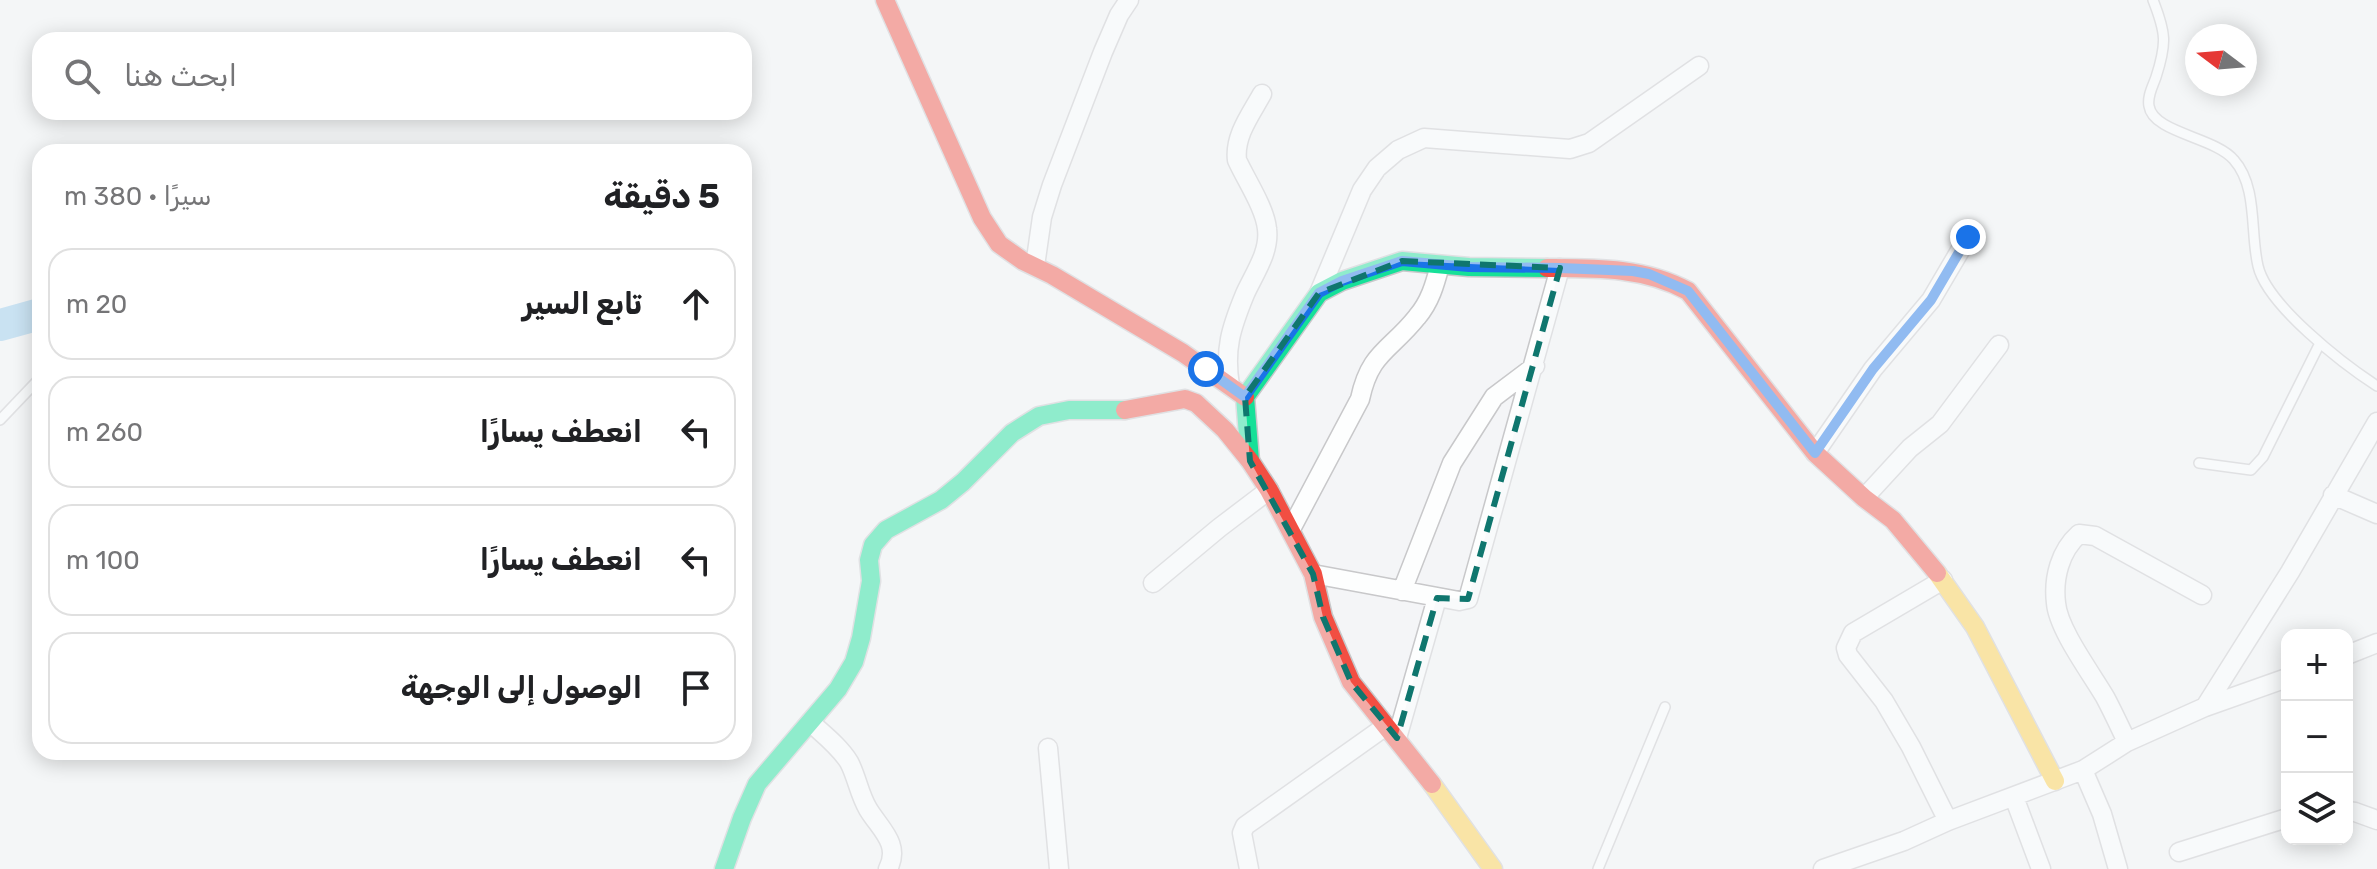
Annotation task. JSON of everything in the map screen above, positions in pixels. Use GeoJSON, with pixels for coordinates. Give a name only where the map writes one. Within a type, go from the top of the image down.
{"type":"FeatureCollection","features":[{"type":"Feature","properties":{"kind":"street"},"geometry":{"type":"LineString","coordinates":[[885,0],[982,218],[999,244],[1183,353],[1238,391]]}},
{"type":"Feature","properties":{"kind":"street"},"geometry":{"type":"LineString","coordinates":[[1035,266],[1042,217],[1052,185],[1103,52],[1129,0]]}},
{"type":"Feature","properties":{"kind":"street"},"geometry":{"type":"LineString","coordinates":[[1238,391],[1319,293],[1362,190],[1377,168],[1398,150],[1424,138],[1570,149],[1589,143],[1699,66]]}},
{"type":"Feature","properties":{"kind":"street"},"geometry":{"type":"LineString","coordinates":[[1250,461],[1238,391],[1226,362],[1229,342],[1263,255],[1268,234],[1266,220],[1237,160],[1236,150],[1262,94]]}},
{"type":"Feature","properties":{"kind":"street"},"geometry":{"type":"LineString","coordinates":[[1815,453],[1873,369],[1931,300],[1968,237]]}},
{"type":"Feature","properties":{"kind":"street"},"geometry":{"type":"LineString","coordinates":[[1319,293],[1342,281],[1402,261],[1489,268],[1633,271],[1649,274],[1688,291],[1815,453],[1893,520],[1943,580],[1975,627],[2055,781]]}},
{"type":"Feature","properties":{"kind":"street"},"geometry":{"type":"LineString","coordinates":[[1291,529],[1360,399],[1364,377],[1371,364],[1417,318],[1431,296],[1440,265]]}},
{"type":"Feature","properties":{"kind":"street"},"geometry":{"type":"LineString","coordinates":[[1313,574],[1437,598],[1468,599],[1560,268]]}},
{"type":"Feature","properties":{"kind":"street"},"geometry":{"type":"LineString","coordinates":[[1864,498],[1910,448],[1940,424],[1999,345]]}},
{"type":"Feature","properties":{"kind":"street"},"geometry":{"type":"LineString","coordinates":[[1402,591],[1452,463],[1494,397],[1535,366]]}},
{"type":"Feature","properties":{"kind":"street"},"geometry":{"type":"LineString","coordinates":[[724,869],[757,784],[838,689],[854,662],[867,612],[871,581],[869,560],[873,545],[886,530],[941,500],[1026,422],[1054,412],[1126,410],[1185,399],[1209,413],[1250,461],[1291,529],[1313,574],[1323,617],[1351,682],[1392,732],[1493,869]]}},
{"type":"Feature","properties":{"kind":"street"},"geometry":{"type":"LineString","coordinates":[[2205,707],[2290,572],[2377,422]]}},
{"type":"Feature","properties":{"kind":"street"},"geometry":{"type":"LineString","coordinates":[[1153,583],[1269,490]]}},
{"type":"Feature","properties":{"kind":"street"},"geometry":{"type":"LineString","coordinates":[[2333,495],[2377,514]]}},
{"type":"Feature","properties":{"kind":"street"},"geometry":{"type":"LineString","coordinates":[[2127,742],[2069,637],[2056,605],[2060,561],[2069,543],[2079,534],[2095,536],[2202,595]]}},
{"type":"Feature","properties":{"kind":"street"},"geometry":{"type":"LineString","coordinates":[[1943,580],[1853,633],[1846,648],[1848,655],[1884,701],[1948,821]]}},
{"type":"Feature","properties":{"kind":"street"},"geometry":{"type":"LineString","coordinates":[[1249,869],[1242,833],[1245,826],[1392,732],[1437,598]]}},
{"type":"Feature","properties":{"kind":"street"},"geometry":{"type":"LineString","coordinates":[[2353,653],[2377,643]]}},
{"type":"Feature","properties":{"kind":"street"},"geometry":{"type":"LineString","coordinates":[[1823,869],[1904,841],[2083,770],[2127,742],[2205,707],[2281,680]]}},
{"type":"Feature","properties":{"kind":"street"},"geometry":{"type":"LineString","coordinates":[[810,722],[848,761],[868,810],[892,842],[892,860],[888,869]]}},
{"type":"Feature","properties":{"kind":"street"},"geometry":{"type":"LineString","coordinates":[[1048,748],[1059,869]]}},
{"type":"Feature","properties":{"kind":"street"},"geometry":{"type":"LineString","coordinates":[[2083,770],[2102,814],[2118,869]]}},
{"type":"Feature","properties":{"kind":"street"},"geometry":{"type":"LineString","coordinates":[[2014,797],[2041,869]]}},
{"type":"Feature","properties":{"kind":"street"},"geometry":{"type":"LineString","coordinates":[[2353,812],[2377,820]]}},
{"type":"Feature","properties":{"kind":"street"},"geometry":{"type":"LineString","coordinates":[[2179,852],[2281,820]]}},
{"type":"Feature","properties":{"kind":"lane"},"geometry":{"type":"LineString","coordinates":[[2153,0],[2165,40],[2149,96],[2149,108],[2155,119],[2211,143],[2233,159],[2244,177],[2259,270],[2273,295],[2320,343],[2354,372],[2377,386]]}},
{"type":"Feature","properties":{"kind":"lane"},"geometry":{"type":"LineString","coordinates":[[2199,463],[2251,470],[2263,457],[2320,343]]}},
{"type":"Feature","properties":{"kind":"lane"},"geometry":{"type":"LineString","coordinates":[[0,420],[32,386]]}},
{"type":"Feature","properties":{"kind":"lane"},"geometry":{"type":"LineString","coordinates":[[1598,869],[1665,707]]}},
{"type":"Feature","properties":{"kind":"highlighted area"},"geometry":{"type":"Polygon","coordinates":[[[1402,261],[1560,268],[1468,599],[1437,598],[1397,738],[1351,682],[1323,617],[1313,574],[1250,461],[1245,397],[1304,311],[1319,293],[1402,261]]]}},
{"type":"Feature","properties":{"kind":"waterway"},"geometry":{"type":"LineString","coordinates":[[0,325],[32,316]]}},
{"type":"Feature","properties":{"kind":"traffic: fast"},"geometry":{"type":"LineString","coordinates":[[1250,461],[1245,397],[1319,293],[1342,281],[1402,261],[1469,267],[1547,268]]}},
{"type":"Feature","properties":{"kind":"traffic: fast"},"geometry":{"type":"LineString","coordinates":[[724,869],[757,784],[838,689],[854,662],[871,581],[869,560],[873,545],[886,530],[941,500],[1012,433],[1039,416],[1069,410],[1125,410]]}},
{"type":"Feature","properties":{"kind":"traffic: slow"},"geometry":{"type":"LineString","coordinates":[[1937,573],[1975,627],[2055,781]]}},
{"type":"Feature","properties":{"kind":"traffic: slow"},"geometry":{"type":"LineString","coordinates":[[1432,784],[1493,869]]}},
{"type":"Feature","properties":{"kind":"traffic: jam"},"geometry":{"type":"LineString","coordinates":[[885,0],[982,218],[999,244],[1183,353],[1245,397]]}},
{"type":"Feature","properties":{"kind":"traffic: jam"},"geometry":{"type":"LineString","coordinates":[[1547,268],[1637,273],[1688,291],[1815,453],[1893,520],[1937,573]]}},
{"type":"Feature","properties":{"kind":"traffic: jam"},"geometry":{"type":"LineString","coordinates":[[1125,410],[1185,399],[1196,403],[1225,430],[1269,490],[1313,574],[1323,617],[1351,682],[1432,784]]}},
{"type":"Feature","properties":{"kind":"route"},"geometry":{"type":"LineString","coordinates":[[1206,369],[1245,397],[1319,293],[1342,281],[1402,261],[1489,268],[1633,271],[1649,274],[1688,291],[1815,453],[1873,369],[1931,300],[1968,237]]}}]}
